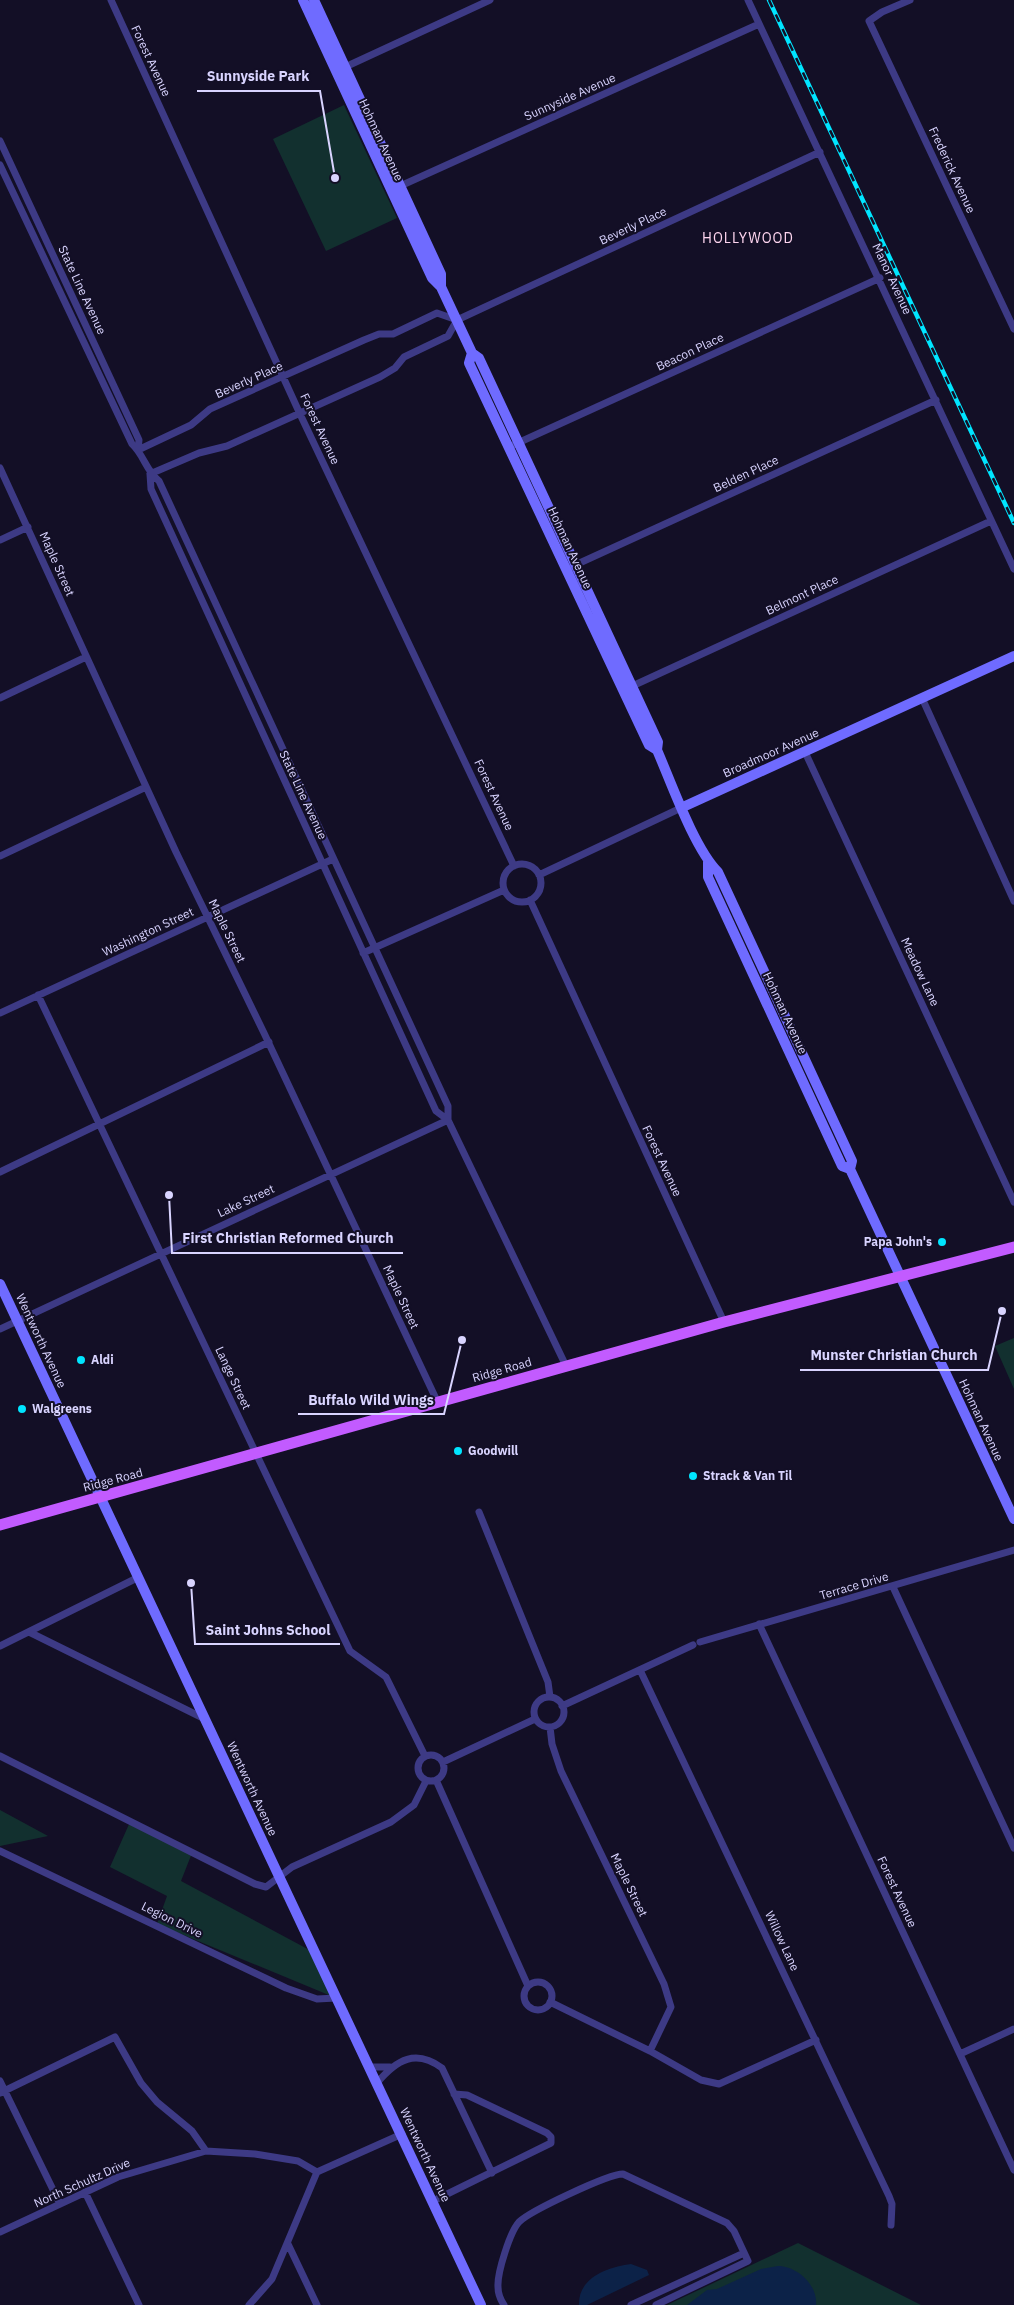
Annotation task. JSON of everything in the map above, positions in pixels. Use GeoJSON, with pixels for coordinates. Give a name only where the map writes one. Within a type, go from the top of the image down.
{"type":"FeatureCollection","features":[{"type":"Feature","properties":{"kind":"main road","name":"Hohman Avenue"},"geometry":{"type":"LineString","coordinates":[[303,0],[340,69],[395,188],[432,278],[441,287],[472,354],[479,358],[519,442],[576,564],[628,688],[649,745],[657,750],[708,862],[708,877],[842,1166],[850,1169],[1014,1519]]}},
{"type":"Feature","properties":{"kind":"main road","name":"Hohman Avenue"},"geometry":{"type":"LineString","coordinates":[[314,0],[340,69]]}},
{"type":"Feature","properties":{"kind":"main road","name":"Hohman Avenue"},"geometry":{"type":"LineString","coordinates":[[472,354],[469,363],[566,569],[628,688]]}},
{"type":"Feature","properties":{"kind":"main road","name":"Broadmoor Avenue"},"geometry":{"type":"LineString","coordinates":[[682,807],[1014,656]]}},
{"type":"Feature","properties":{"kind":"main road","name":"Ridge Road"},"geometry":{"type":"LineString","coordinates":[[0,1525],[257,1455],[724,1322],[1014,1247]]}},
{"type":"Feature","properties":{"kind":"main road","name":"Wentworth Avenue"},"geometry":{"type":"LineString","coordinates":[[0,1284],[481,2305]]}},
{"type":"Feature","properties":{"kind":"street","name":"Forest Avenue"},"geometry":{"type":"LineString","coordinates":[[111,0],[300,414],[514,866]]}},
{"type":"Feature","properties":{"kind":"street"},"geometry":{"type":"LineString","coordinates":[[340,69],[490,0]]}},
{"type":"Feature","properties":{"kind":"street","name":"Manor Avenue"},"geometry":{"type":"LineString","coordinates":[[748,0],[880,278],[1014,569]]}},
{"type":"Feature","properties":{"kind":"street","name":"Frederick Avenue"},"geometry":{"type":"LineString","coordinates":[[910,0],[882,12],[869,21],[1014,329]]}},
{"type":"Feature","properties":{"kind":"street","name":"Sunnyside Avenue"},"geometry":{"type":"LineString","coordinates":[[395,188],[759,24]]}},
{"type":"Feature","properties":{"kind":"street","name":"State Line Avenue"},"geometry":{"type":"LineString","coordinates":[[0,141],[139,440],[138,450]]}},
{"type":"Feature","properties":{"kind":"street","name":"Beverly Place"},"geometry":{"type":"LineString","coordinates":[[150,474],[199,453],[223,447],[300,414],[380,376],[395,368],[404,357],[448,336],[456,320],[820,152]]}},
{"type":"Feature","properties":{"kind":"street","name":"State Line Avenue"},"geometry":{"type":"LineString","coordinates":[[0,165],[132,444],[138,450],[150,474],[151,489],[436,1111],[448,1120]]}},
{"type":"Feature","properties":{"kind":"street"},"geometry":{"type":"LineString","coordinates":[[28,225],[37,221]]}},
{"type":"Feature","properties":{"kind":"street","name":"Beacon Place"},"geometry":{"type":"LineString","coordinates":[[509,447],[880,278]]}},
{"type":"Feature","properties":{"kind":"street","name":"Beverly Place"},"geometry":{"type":"LineString","coordinates":[[138,450],[190,425],[210,409],[364,340],[379,334],[393,334],[437,313],[456,320]]}},
{"type":"Feature","properties":{"kind":"street","name":"Belden Place"},"geometry":{"type":"LineString","coordinates":[[566,569],[936,400]]}},
{"type":"Feature","properties":{"kind":"street","name":"Maple Street"},"geometry":{"type":"LineString","coordinates":[[0,468],[146,787],[269,1042],[438,1403]]}},
{"type":"Feature","properties":{"kind":"street","name":"State Line Avenue"},"geometry":{"type":"LineString","coordinates":[[150,474],[159,481],[448,1106],[448,1120],[566,1366]]}},
{"type":"Feature","properties":{"kind":"street","name":"Belmont Place"},"geometry":{"type":"LineString","coordinates":[[628,688],[991,521]]}},
{"type":"Feature","properties":{"kind":"street"},"geometry":{"type":"LineString","coordinates":[[0,540],[28,527]]}},
{"type":"Feature","properties":{"kind":"street"},"geometry":{"type":"LineString","coordinates":[[0,698],[86,657]]}},
{"type":"Feature","properties":{"kind":"street"},"geometry":{"type":"LineString","coordinates":[[239,684],[250,679]]}},
{"type":"Feature","properties":{"kind":"street"},"geometry":{"type":"LineString","coordinates":[[922,698],[1014,901]]}},
{"type":"Feature","properties":{"kind":"street","name":"Meadow Lane"},"geometry":{"type":"LineString","coordinates":[[805,752],[1014,1202]]}},
{"type":"Feature","properties":{"kind":"street"},"geometry":{"type":"LineString","coordinates":[[0,856],[146,787]]}},
{"type":"Feature","properties":{"kind":"street","name":"Broadmoor Avenue"},"geometry":{"type":"LineString","coordinates":[[539,875],[682,807]]}},
{"type":"Feature","properties":{"kind":"street","name":"Washington Street"},"geometry":{"type":"LineString","coordinates":[[0,1013],[208,917],[219,914],[333,859]]}},
{"type":"Feature","properties":{"kind":"street"},"geometry":{"type":"LineString","coordinates":[[526,864],[536,870],[539,875],[540,890],[530,900],[518,902],[512,900],[504,890],[503,885],[506,873],[514,866],[526,864]]}},
{"type":"Feature","properties":{"kind":"street"},"geometry":{"type":"LineString","coordinates":[[363,953],[504,890]]}},
{"type":"Feature","properties":{"kind":"street","name":"Forest Avenue"},"geometry":{"type":"LineString","coordinates":[[530,900],[724,1322]]}},
{"type":"Feature","properties":{"kind":"street","name":"Lange Street"},"geometry":{"type":"LineString","coordinates":[[38,995],[350,1651],[386,1677],[425,1756]]}},
{"type":"Feature","properties":{"kind":"street"},"geometry":{"type":"LineString","coordinates":[[0,1172],[269,1042]]}},
{"type":"Feature","properties":{"kind":"street","name":"Lake Street"},"geometry":{"type":"LineString","coordinates":[[0,1329],[448,1120]]}},
{"type":"Feature","properties":{"kind":"street"},"geometry":{"type":"LineString","coordinates":[[479,1512],[548,1682],[550,1698]]}},
{"type":"Feature","properties":{"kind":"street","name":"Terrace Drive"},"geometry":{"type":"LineString","coordinates":[[562,1706],[696,1644],[1014,1550]]}},
{"type":"Feature","properties":{"kind":"street"},"geometry":{"type":"LineString","coordinates":[[0,1646],[139,1577]]}},
{"type":"Feature","properties":{"kind":"street"},"geometry":{"type":"LineString","coordinates":[[893,1587],[1014,1848]]}},
{"type":"Feature","properties":{"kind":"street","name":"Forest Avenue"},"geometry":{"type":"LineString","coordinates":[[759,1624],[1014,2170]]}},
{"type":"Feature","properties":{"kind":"street"},"geometry":{"type":"LineString","coordinates":[[30,1632],[205,1719]]}},
{"type":"Feature","properties":{"kind":"street","name":"Willow Lane"},"geometry":{"type":"LineString","coordinates":[[640,1670],[892,2204],[892,2225]]}},
{"type":"Feature","properties":{"kind":"street"},"geometry":{"type":"LineString","coordinates":[[550,1698],[557,1700],[562,1706],[562,1720],[550,1727],[541,1726],[535,1719],[534,1711],[536,1704],[542,1699],[550,1698]]}},
{"type":"Feature","properties":{"kind":"street"},"geometry":{"type":"LineString","coordinates":[[443,1762],[535,1719]]}},
{"type":"Feature","properties":{"kind":"street","name":"Maple Street"},"geometry":{"type":"LineString","coordinates":[[550,1727],[552,1744],[561,1772],[664,1984],[671,2006],[650,2052]]}},
{"type":"Feature","properties":{"kind":"street"},"geometry":{"type":"LineString","coordinates":[[0,1756],[255,1884],[266,1887],[292,1867],[391,1822],[414,1804],[426,1781]]}},
{"type":"Feature","properties":{"kind":"street"},"geometry":{"type":"LineString","coordinates":[[425,1756],[437,1756],[443,1762],[444,1771],[436,1780],[426,1781],[417,1771],[418,1762],[425,1756]]}},
{"type":"Feature","properties":{"kind":"street"},"geometry":{"type":"LineString","coordinates":[[436,1780],[528,1986]]}},
{"type":"Feature","properties":{"kind":"street","name":"Legion Drive"},"geometry":{"type":"LineString","coordinates":[[0,1851],[286,1988],[317,1999],[336,1998]]}},
{"type":"Feature","properties":{"kind":"street"},"geometry":{"type":"LineString","coordinates":[[536,1982],[545,1984],[551,1990],[550,2002],[543,2010],[529,2007],[523,1994],[528,1986],[536,1982]]}},
{"type":"Feature","properties":{"kind":"street"},"geometry":{"type":"LineString","coordinates":[[550,2002],[701,2080],[719,2084],[816,2040]]}},
{"type":"Feature","properties":{"kind":"street"},"geometry":{"type":"LineString","coordinates":[[960,2054],[1014,2029]]}},
{"type":"Feature","properties":{"kind":"street"},"geometry":{"type":"LineString","coordinates":[[2,2092],[115,2037],[141,2083],[157,2102],[192,2131],[206,2152]]}},
{"type":"Feature","properties":{"kind":"street"},"geometry":{"type":"LineString","coordinates":[[369,2067],[390,2067],[419,2056],[430,2059],[442,2068],[492,2173]]}},
{"type":"Feature","properties":{"kind":"street"},"geometry":{"type":"LineString","coordinates":[[377,2083],[390,2067]]}},
{"type":"Feature","properties":{"kind":"street"},"geometry":{"type":"LineString","coordinates":[[0,2081],[2,2092],[60,2204]]}},
{"type":"Feature","properties":{"kind":"street"},"geometry":{"type":"LineString","coordinates":[[433,2201],[551,2143],[551,2137],[548,2133],[467,2094],[454,2094]]}},
{"type":"Feature","properties":{"kind":"street"},"geometry":{"type":"LineString","coordinates":[[249,2305],[272,2279],[317,2172],[402,2134]]}},
{"type":"Feature","properties":{"kind":"street","name":"North Schultz Drive"},"geometry":{"type":"LineString","coordinates":[[0,2232],[127,2174],[206,2152],[255,2154],[298,2161],[317,2172]]}},
{"type":"Feature","properties":{"kind":"street"},"geometry":{"type":"LineString","coordinates":[[504,2305],[498,2294],[499,2273],[518,2224],[537,2211],[618,2174],[629,2175],[726,2223],[734,2231],[748,2261],[656,2305]]}},
{"type":"Feature","properties":{"kind":"street"},"geometry":{"type":"LineString","coordinates":[[85,2192],[139,2305]]}},
{"type":"Feature","properties":{"kind":"street"},"geometry":{"type":"LineString","coordinates":[[288,2244],[317,2305]]}},
{"type":"Feature","properties":{"kind":"street"},"geometry":{"type":"LineString","coordinates":[[631,2305],[744,2253]]}},
{"type":"Feature","properties":{"kind":"green space"},"geometry":{"type":"Polygon","coordinates":[[[344,105],[397,218],[326,251],[273,139],[344,105]]]}},
{"type":"Feature","properties":{"kind":"green space"},"geometry":{"type":"Polygon","coordinates":[[[1014,1338],[1014,1389],[995,1346],[1014,1338]]]}},
{"type":"Feature","properties":{"kind":"green space"},"geometry":{"type":"Polygon","coordinates":[[[0,1810],[48,1836],[0,1846],[0,1810]]]}},
{"type":"Feature","properties":{"kind":"green space"},"geometry":{"type":"Polygon","coordinates":[[[130,1822],[192,1853],[181,1881],[315,1953],[336,1998],[157,1924],[167,1896],[110,1867],[130,1822]]]}},
{"type":"Feature","properties":{"kind":"green space"},"geometry":{"type":"Polygon","coordinates":[[[798,2243],[921,2305],[667,2305],[798,2243]]]}},
{"type":"Feature","properties":{"kind":"water"},"geometry":{"type":"Polygon","coordinates":[[[631,2264],[647,2270],[649,2275],[587,2305],[579,2305],[580,2295],[584,2287],[596,2275],[613,2268],[631,2264]]]}},
{"type":"Feature","properties":{"kind":"water"},"geometry":{"type":"Polygon","coordinates":[[[778,2266],[792,2269],[805,2278],[814,2290],[816,2305],[687,2305],[707,2290],[717,2289],[761,2269],[778,2266]]]}},
{"type":"Feature","properties":{"kind":"railway"},"geometry":{"type":"LineString","coordinates":[[769,0],[1014,523]]}},
{"type":"Feature","properties":{"kind":"place","name":"Sunnyside Park"},"geometry":{"type":"Point","coordinates":[335,178]}},
{"type":"Feature","properties":{"kind":"place","name":"First Christian Reformed Church"},"geometry":{"type":"Point","coordinates":[169,1195]}},
{"type":"Feature","properties":{"kind":"place","name":"Papa John's"},"geometry":{"type":"Point","coordinates":[942,1242]}},
{"type":"Feature","properties":{"kind":"place","name":"Munster Christian Church"},"geometry":{"type":"Point","coordinates":[1002,1311]}},
{"type":"Feature","properties":{"kind":"place","name":"Buffalo Wild Wings"},"geometry":{"type":"Point","coordinates":[462,1340]}},
{"type":"Feature","properties":{"kind":"place","name":"Aldi"},"geometry":{"type":"Point","coordinates":[81,1360]}},
{"type":"Feature","properties":{"kind":"place","name":"Walgreens"},"geometry":{"type":"Point","coordinates":[22,1409]}},
{"type":"Feature","properties":{"kind":"place","name":"Goodwill"},"geometry":{"type":"Point","coordinates":[458,1451]}},
{"type":"Feature","properties":{"kind":"place","name":"Strack & Van Til"},"geometry":{"type":"Point","coordinates":[693,1476]}},
{"type":"Feature","properties":{"kind":"place","name":"Saint Johns School"},"geometry":{"type":"Point","coordinates":[191,1583]}},
{"type":"Feature","properties":{"kind":"district","name":"HOLLYWOOD"},"geometry":{"type":"Point","coordinates":[748,238]}}]}
